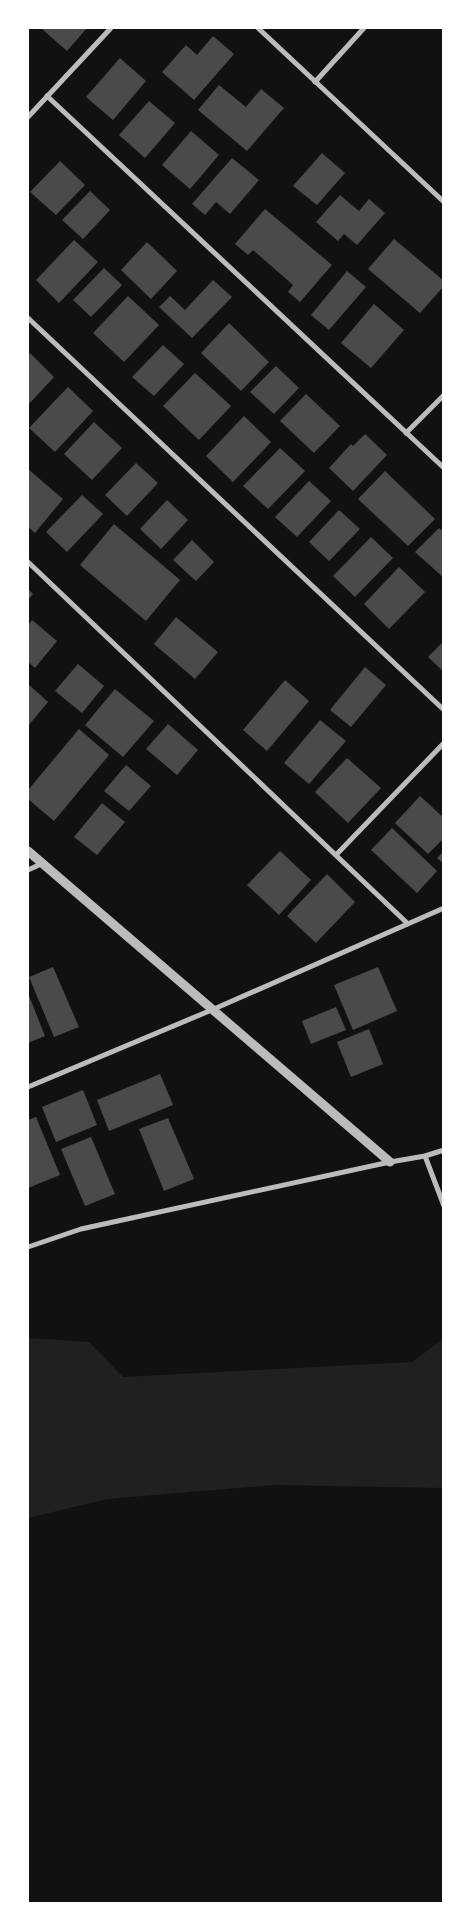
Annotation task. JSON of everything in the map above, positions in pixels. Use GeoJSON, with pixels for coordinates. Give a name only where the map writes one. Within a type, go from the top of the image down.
{"type":"FeatureCollection","features":[{"type":"Feature","properties":{"kind":"street"},"geometry":{"type":"LineString","coordinates":[[28,117],[111,28]]}},
{"type":"Feature","properties":{"kind":"street"},"geometry":{"type":"LineString","coordinates":[[258,28],[444,202]]}},
{"type":"Feature","properties":{"kind":"street"},"geometry":{"type":"LineString","coordinates":[[315,82],[364,28]]}},
{"type":"Feature","properties":{"kind":"street"},"geometry":{"type":"LineString","coordinates":[[47,96],[444,468]]}},
{"type":"Feature","properties":{"kind":"street"},"geometry":{"type":"LineString","coordinates":[[28,318],[444,710]]}},
{"type":"Feature","properties":{"kind":"street"},"geometry":{"type":"LineString","coordinates":[[406,433],[444,395]]}},
{"type":"Feature","properties":{"kind":"street"},"geometry":{"type":"LineString","coordinates":[[28,562],[407,923]]}},
{"type":"Feature","properties":{"kind":"street"},"geometry":{"type":"LineString","coordinates":[[336,855],[444,743]]}},
{"type":"Feature","properties":{"kind":"street"},"geometry":{"type":"LineString","coordinates":[[28,851],[390,1162]]}},
{"type":"Feature","properties":{"kind":"street"},"geometry":{"type":"LineString","coordinates":[[28,870],[41,864]]}},
{"type":"Feature","properties":{"kind":"street"},"geometry":{"type":"LineString","coordinates":[[28,1087],[214,1009],[444,908]]}},
{"type":"Feature","properties":{"kind":"street"},"geometry":{"type":"LineString","coordinates":[[28,1247],[81,1229],[425,1156],[444,1150]]}},
{"type":"Feature","properties":{"kind":"street"},"geometry":{"type":"LineString","coordinates":[[425,1156],[444,1206]]}},
{"type":"Feature","properties":{"kind":"shaded area"},"geometry":{"type":"Polygon","coordinates":[[[28,1338],[89,1342],[123,1377],[412,1362],[443,1339],[443,1488],[275,1485],[107,1499],[28,1518],[28,1338]]]}},
{"type":"Feature","properties":{"kind":"building"},"geometry":{"type":"Polygon","coordinates":[[[87,28],[67,51],[42,29],[87,28]]]}},
{"type":"Feature","properties":{"kind":"building"},"geometry":{"type":"Polygon","coordinates":[[[213,36],[234,54],[194,100],[162,72],[186,45],[197,55],[213,36]]]}},
{"type":"Feature","properties":{"kind":"building"},"geometry":{"type":"Polygon","coordinates":[[[120,58],[146,81],[113,120],[86,97],[120,58]]]}},
{"type":"Feature","properties":{"kind":"building"},"geometry":{"type":"Polygon","coordinates":[[[219,85],[246,107],[261,89],[284,108],[247,151],[198,110],[219,85]]]}},
{"type":"Feature","properties":{"kind":"building"},"geometry":{"type":"Polygon","coordinates":[[[149,101],[175,123],[145,158],[119,135],[149,101]]]}},
{"type":"Feature","properties":{"kind":"building"},"geometry":{"type":"Polygon","coordinates":[[[191,131],[219,155],[190,189],[162,165],[191,131]]]}},
{"type":"Feature","properties":{"kind":"building"},"geometry":{"type":"Polygon","coordinates":[[[322,153],[345,173],[317,205],[293,186],[322,153]]]}},
{"type":"Feature","properties":{"kind":"building"},"geometry":{"type":"Polygon","coordinates":[[[232,158],[259,180],[230,214],[216,202],[205,215],[192,204],[232,158]]]}},
{"type":"Feature","properties":{"kind":"building"},"geometry":{"type":"Polygon","coordinates":[[[60,161],[85,185],[56,215],[30,192],[60,161]]]}},
{"type":"Feature","properties":{"kind":"building"},"geometry":{"type":"Polygon","coordinates":[[[90,191],[110,210],[83,239],[62,220],[90,191]]]}},
{"type":"Feature","properties":{"kind":"building"},"geometry":{"type":"Polygon","coordinates":[[[340,195],[359,211],[369,199],[385,213],[357,245],[344,234],[338,241],[316,222],[340,195]]]}},
{"type":"Feature","properties":{"kind":"building"},"geometry":{"type":"Polygon","coordinates":[[[265,209],[332,265],[300,302],[288,292],[293,285],[253,250],[248,255],[235,244],[265,209]]]}},
{"type":"Feature","properties":{"kind":"building"},"geometry":{"type":"Polygon","coordinates":[[[394,239],[444,281],[444,286],[420,313],[368,269],[394,239]]]}},
{"type":"Feature","properties":{"kind":"building"},"geometry":{"type":"Polygon","coordinates":[[[74,240],[98,262],[59,303],[36,280],[74,240]]]}},
{"type":"Feature","properties":{"kind":"building"},"geometry":{"type":"Polygon","coordinates":[[[147,242],[177,271],[151,299],[121,270],[147,242]]]}},
{"type":"Feature","properties":{"kind":"building"},"geometry":{"type":"Polygon","coordinates":[[[104,268],[122,285],[91,317],[73,300],[104,268]]]}},
{"type":"Feature","properties":{"kind":"building"},"geometry":{"type":"Polygon","coordinates":[[[347,271],[366,287],[329,330],[311,315],[347,271]]]}},
{"type":"Feature","properties":{"kind":"building"},"geometry":{"type":"Polygon","coordinates":[[[213,280],[232,297],[192,338],[159,307],[170,296],[185,310],[213,280]]]}},
{"type":"Feature","properties":{"kind":"building"},"geometry":{"type":"Polygon","coordinates":[[[128,296],[159,325],[124,362],[93,333],[128,296]]]}},
{"type":"Feature","properties":{"kind":"building"},"geometry":{"type":"Polygon","coordinates":[[[374,304],[404,330],[371,368],[341,343],[374,304]]]}},
{"type":"Feature","properties":{"kind":"building"},"geometry":{"type":"Polygon","coordinates":[[[229,323],[269,362],[241,391],[201,353],[229,323]]]}},
{"type":"Feature","properties":{"kind":"building"},"geometry":{"type":"Polygon","coordinates":[[[163,345],[184,364],[154,396],[132,377],[163,345]]]}},
{"type":"Feature","properties":{"kind":"building"},"geometry":{"type":"Polygon","coordinates":[[[30,353],[54,377],[28,405],[28,356],[30,353]]]}},
{"type":"Feature","properties":{"kind":"building"},"geometry":{"type":"Polygon","coordinates":[[[276,366],[299,388],[274,414],[250,392],[276,366]]]}},
{"type":"Feature","properties":{"kind":"building"},"geometry":{"type":"Polygon","coordinates":[[[195,373],[231,406],[199,440],[163,406],[195,373]]]}},
{"type":"Feature","properties":{"kind":"building"},"geometry":{"type":"Polygon","coordinates":[[[68,387],[93,411],[55,452],[29,428],[68,387]]]}},
{"type":"Feature","properties":{"kind":"building"},"geometry":{"type":"Polygon","coordinates":[[[306,394],[340,426],[314,453],[280,421],[306,394]]]}},
{"type":"Feature","properties":{"kind":"building"},"geometry":{"type":"Polygon","coordinates":[[[244,416],[271,442],[233,482],[206,456],[244,416]]]}},
{"type":"Feature","properties":{"kind":"building"},"geometry":{"type":"Polygon","coordinates":[[[94,422],[122,448],[92,480],[64,454],[94,422]]]}},
{"type":"Feature","properties":{"kind":"building"},"geometry":{"type":"Polygon","coordinates":[[[365,434],[387,455],[353,491],[329,468],[351,444],[353,446],[365,434]]]}},
{"type":"Feature","properties":{"kind":"building"},"geometry":{"type":"Polygon","coordinates":[[[280,448],[305,471],[268,509],[243,486],[280,448]]]}},
{"type":"Feature","properties":{"kind":"building"},"geometry":{"type":"Polygon","coordinates":[[[136,463],[158,483],[127,516],[105,495],[136,463]]]}},
{"type":"Feature","properties":{"kind":"building"},"geometry":{"type":"Polygon","coordinates":[[[28,469],[63,499],[35,533],[28,527],[28,469]]]}},
{"type":"Feature","properties":{"kind":"building"},"geometry":{"type":"Polygon","coordinates":[[[385,471],[435,519],[408,546],[358,499],[385,471]]]}},
{"type":"Feature","properties":{"kind":"building"},"geometry":{"type":"Polygon","coordinates":[[[309,481],[331,501],[297,537],[275,517],[309,481]]]}},
{"type":"Feature","properties":{"kind":"building"},"geometry":{"type":"Polygon","coordinates":[[[82,495],[103,514],[67,552],[46,532],[82,495]]]}},
{"type":"Feature","properties":{"kind":"building"},"geometry":{"type":"Polygon","coordinates":[[[167,500],[188,520],[161,549],[140,529],[167,500]]]}},
{"type":"Feature","properties":{"kind":"building"},"geometry":{"type":"Polygon","coordinates":[[[339,510],[360,529],[329,561],[309,542],[339,510]]]}},
{"type":"Feature","properties":{"kind":"building"},"geometry":{"type":"Polygon","coordinates":[[[114,524],[180,580],[146,621],[80,565],[114,524]]]}},
{"type":"Feature","properties":{"kind":"building"},"geometry":{"type":"Polygon","coordinates":[[[439,528],[444,532],[444,578],[415,552],[439,528]]]}},
{"type":"Feature","properties":{"kind":"building"},"geometry":{"type":"Polygon","coordinates":[[[371,537],[393,558],[355,597],[333,576],[371,537]]]}},
{"type":"Feature","properties":{"kind":"building"},"geometry":{"type":"Polygon","coordinates":[[[192,540],[214,562],[196,581],[173,560],[192,540]]]}},
{"type":"Feature","properties":{"kind":"building"},"geometry":{"type":"Polygon","coordinates":[[[399,567],[425,592],[389,629],[364,604],[399,567]]]}},
{"type":"Feature","properties":{"kind":"building"},"geometry":{"type":"Polygon","coordinates":[[[28,589],[33,594],[28,600],[28,589]]]}},
{"type":"Feature","properties":{"kind":"building"},"geometry":{"type":"Polygon","coordinates":[[[176,617],[218,652],[195,679],[154,644],[176,617]]]}},
{"type":"Feature","properties":{"kind":"building"},"geometry":{"type":"Polygon","coordinates":[[[32,620],[57,641],[35,668],[28,662],[28,625],[32,620]]]}},
{"type":"Feature","properties":{"kind":"building"},"geometry":{"type":"Polygon","coordinates":[[[444,641],[444,672],[428,657],[444,641]]]}},
{"type":"Feature","properties":{"kind":"building"},"geometry":{"type":"Polygon","coordinates":[[[78,664],[104,686],[82,713],[55,691],[78,664]]]}},
{"type":"Feature","properties":{"kind":"building"},"geometry":{"type":"Polygon","coordinates":[[[365,667],[386,685],[351,727],[330,710],[365,667]]]}},
{"type":"Feature","properties":{"kind":"building"},"geometry":{"type":"Polygon","coordinates":[[[285,680],[309,701],[267,751],[243,730],[285,680]]]}},
{"type":"Feature","properties":{"kind":"building"},"geometry":{"type":"Polygon","coordinates":[[[28,684],[48,702],[28,726],[28,684]]]}},
{"type":"Feature","properties":{"kind":"building"},"geometry":{"type":"Polygon","coordinates":[[[115,689],[154,721],[123,757],[85,725],[115,689]]]}},
{"type":"Feature","properties":{"kind":"building"},"geometry":{"type":"Polygon","coordinates":[[[320,720],[346,741],[309,784],[284,763],[320,720]]]}},
{"type":"Feature","properties":{"kind":"building"},"geometry":{"type":"Polygon","coordinates":[[[168,724],[198,750],[177,775],[146,749],[168,724]]]}},
{"type":"Feature","properties":{"kind":"building"},"geometry":{"type":"Polygon","coordinates":[[[79,729],[109,755],[54,821],[28,799],[28,790],[79,729]]]}},
{"type":"Feature","properties":{"kind":"building"},"geometry":{"type":"Polygon","coordinates":[[[347,758],[381,788],[348,823],[315,792],[347,758]]]}},
{"type":"Feature","properties":{"kind":"building"},"geometry":{"type":"Polygon","coordinates":[[[126,765],[151,786],[129,811],[104,791],[126,765]]]}},
{"type":"Feature","properties":{"kind":"building"},"geometry":{"type":"Polygon","coordinates":[[[420,796],[444,818],[444,838],[428,854],[395,823],[420,796]]]}},
{"type":"Feature","properties":{"kind":"building"},"geometry":{"type":"Polygon","coordinates":[[[102,803],[125,822],[97,855],[74,837],[102,803]]]}},
{"type":"Feature","properties":{"kind":"building"},"geometry":{"type":"Polygon","coordinates":[[[392,828],[437,871],[417,893],[371,850],[392,828]]]}},
{"type":"Feature","properties":{"kind":"building"},"geometry":{"type":"Polygon","coordinates":[[[280,851],[311,880],[279,915],[247,885],[280,851]]]}},
{"type":"Feature","properties":{"kind":"building"},"geometry":{"type":"Polygon","coordinates":[[[444,851],[444,864],[437,858],[444,851]]]}},
{"type":"Feature","properties":{"kind":"building"},"geometry":{"type":"Polygon","coordinates":[[[327,874],[355,902],[316,943],[287,916],[327,874]]]}},
{"type":"Feature","properties":{"kind":"building"},"geometry":{"type":"Polygon","coordinates":[[[53,967],[79,1027],[54,1037],[29,977],[53,967]]]}},
{"type":"Feature","properties":{"kind":"building"},"geometry":{"type":"Polygon","coordinates":[[[378,967],[397,1011],[353,1030],[334,985],[378,967]]]}},
{"type":"Feature","properties":{"kind":"building"},"geometry":{"type":"Polygon","coordinates":[[[28,993],[45,1036],[28,1043],[28,993]]]}},
{"type":"Feature","properties":{"kind":"building"},"geometry":{"type":"Polygon","coordinates":[[[336,1007],[346,1030],[311,1044],[302,1021],[336,1007]]]}},
{"type":"Feature","properties":{"kind":"building"},"geometry":{"type":"Polygon","coordinates":[[[369,1029],[383,1064],[351,1077],[337,1042],[369,1029]]]}},
{"type":"Feature","properties":{"kind":"building"},"geometry":{"type":"Polygon","coordinates":[[[160,1074],[173,1105],[109,1131],[97,1100],[160,1074]]]}},
{"type":"Feature","properties":{"kind":"building"},"geometry":{"type":"Polygon","coordinates":[[[83,1090],[97,1125],[56,1142],[42,1107],[83,1090]]]}},
{"type":"Feature","properties":{"kind":"building"},"geometry":{"type":"Polygon","coordinates":[[[36,1117],[60,1175],[28,1188],[28,1120],[36,1117]]]}},
{"type":"Feature","properties":{"kind":"building"},"geometry":{"type":"Polygon","coordinates":[[[168,1118],[194,1179],[164,1191],[139,1129],[168,1118]]]}},
{"type":"Feature","properties":{"kind":"building"},"geometry":{"type":"Polygon","coordinates":[[[91,1137],[115,1194],[85,1206],[61,1149],[91,1137]]]}}]}
